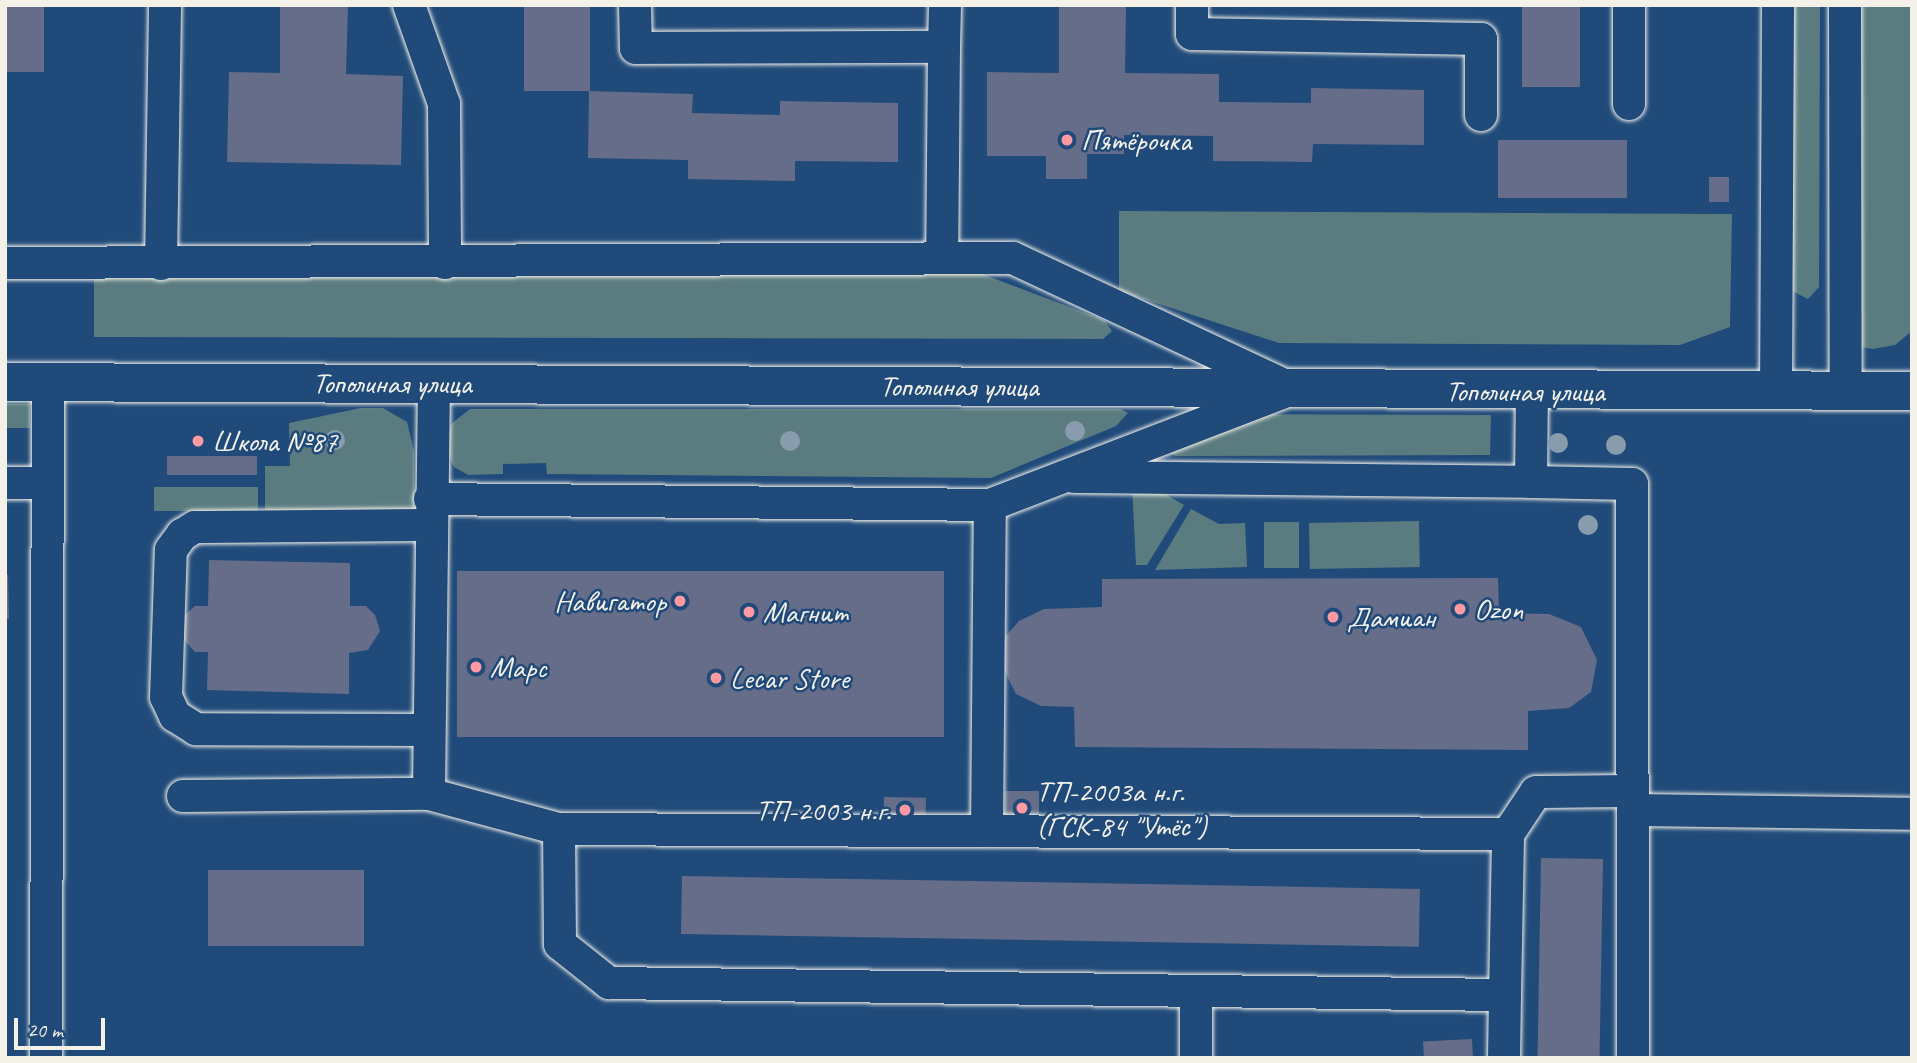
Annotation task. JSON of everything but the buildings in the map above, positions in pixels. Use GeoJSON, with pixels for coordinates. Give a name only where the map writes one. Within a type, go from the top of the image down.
{"type":"FeatureCollection","features":[{"type":"Feature","properties":{"kind":"main road","name":"Тополиная улица"},"geometry":{"type":"LineString","coordinates":[[5,382],[1776,393],[1912,391]]}},
{"type":"Feature","properties":{"kind":"street"},"geometry":{"type":"LineString","coordinates":[[161,264],[165,5]]}},
{"type":"Feature","properties":{"kind":"street"},"geometry":{"type":"LineString","coordinates":[[409,5],[444,104],[445,263]]}},
{"type":"Feature","properties":{"kind":"street"},"geometry":{"type":"LineString","coordinates":[[635,5],[636,48],[944,47]]}},
{"type":"Feature","properties":{"kind":"street"},"geometry":{"type":"LineString","coordinates":[[942,257],[945,5]]}},
{"type":"Feature","properties":{"kind":"street"},"geometry":{"type":"LineString","coordinates":[[1192,5],[1192,34],[1481,39],[1481,115]]}},
{"type":"Feature","properties":{"kind":"street"},"geometry":{"type":"LineString","coordinates":[[1629,5],[1629,104]]}},
{"type":"Feature","properties":{"kind":"street"},"geometry":{"type":"LineString","coordinates":[[1776,393],[1778,5]]}},
{"type":"Feature","properties":{"kind":"street"},"geometry":{"type":"LineString","coordinates":[[1845,5],[1846,392]]}},
{"type":"Feature","properties":{"kind":"street"},"geometry":{"type":"LineString","coordinates":[[5,263],[445,263],[1013,258],[1293,389]]}},
{"type":"Feature","properties":{"kind":"street"},"geometry":{"type":"LineString","coordinates":[[46,1058],[48,382]]}},
{"type":"Feature","properties":{"kind":"street"},"geometry":{"type":"LineString","coordinates":[[429,794],[427,730],[433,383]]}},
{"type":"Feature","properties":{"kind":"street"},"geometry":{"type":"LineString","coordinates":[[427,730],[196,729],[175,716],[166,697],[171,550],[182,534],[195,527],[430,512],[990,505],[1055,477],[1293,389]]}},
{"type":"Feature","properties":{"kind":"street"},"geometry":{"type":"LineString","coordinates":[[1531,482],[1532,390]]}},
{"type":"Feature","properties":{"kind":"street"},"geometry":{"type":"LineString","coordinates":[[1055,477],[1632,484],[1633,1058]]}},
{"type":"Feature","properties":{"kind":"street"},"geometry":{"type":"LineString","coordinates":[[5,483],[48,483]]}},
{"type":"Feature","properties":{"kind":"street"},"geometry":{"type":"LineString","coordinates":[[987,831],[990,505]]}},
{"type":"Feature","properties":{"kind":"street"},"geometry":{"type":"LineString","coordinates":[[1504,1058],[1508,834],[1536,792],[1633,801],[1912,814]]}},
{"type":"Feature","properties":{"kind":"street"},"geometry":{"type":"LineString","coordinates":[[183,796],[429,794],[559,829],[1508,834]]}},
{"type":"Feature","properties":{"kind":"street"},"geometry":{"type":"LineString","coordinates":[[559,829],[560,944],[609,983],[1505,995]]}},
{"type":"Feature","properties":{"kind":"street"},"geometry":{"type":"LineString","coordinates":[[1196,992],[1196,1058]]}},
{"type":"Feature","properties":{"kind":"green space"},"geometry":{"type":"Polygon","coordinates":[[[1791,5],[1820,5],[1819,287],[1808,299],[1792,291],[1791,5]]]}},
{"type":"Feature","properties":{"kind":"green space"},"geometry":{"type":"Polygon","coordinates":[[[1849,5],[1912,5],[1912,331],[1895,345],[1873,349],[1854,346],[1849,5]]]}},
{"type":"Feature","properties":{"kind":"green space"},"geometry":{"type":"Polygon","coordinates":[[[1119,211],[1732,214],[1730,327],[1680,345],[1279,343],[1119,291],[1119,211]]]}},
{"type":"Feature","properties":{"kind":"green space"},"geometry":{"type":"Polygon","coordinates":[[[94,272],[982,274],[1104,320],[1112,331],[1103,339],[94,337],[94,272]]]}},
{"type":"Feature","properties":{"kind":"green space"},"geometry":{"type":"Polygon","coordinates":[[[5,404],[30,404],[30,428],[5,428],[5,404]]]}},
{"type":"Feature","properties":{"kind":"green space"},"geometry":{"type":"Polygon","coordinates":[[[361,408],[383,408],[407,422],[414,451],[414,511],[265,512],[265,466],[290,466],[289,423],[361,408]]]}},
{"type":"Feature","properties":{"kind":"green space"},"geometry":{"type":"Polygon","coordinates":[[[470,409],[1121,409],[1128,413],[1116,426],[991,478],[547,474],[546,463],[503,464],[503,474],[468,475],[454,467],[446,448],[451,424],[470,409]]]}},
{"type":"Feature","properties":{"kind":"green space"},"geometry":{"type":"Polygon","coordinates":[[[1186,414],[1491,415],[1490,455],[1176,456],[1163,450],[1162,428],[1168,420],[1186,414]]]}},
{"type":"Feature","properties":{"kind":"green space"},"geometry":{"type":"Polygon","coordinates":[[[1148,484],[1184,505],[1147,565],[1136,565],[1132,485],[1148,484]]]}},
{"type":"Feature","properties":{"kind":"green space"},"geometry":{"type":"Polygon","coordinates":[[[154,487],[258,487],[258,511],[154,511],[154,487]]]}},
{"type":"Feature","properties":{"kind":"green space"},"geometry":{"type":"Polygon","coordinates":[[[1191,509],[1219,524],[1245,523],[1247,567],[1155,570],[1191,509]]]}},
{"type":"Feature","properties":{"kind":"green space"},"geometry":{"type":"Polygon","coordinates":[[[1419,521],[1420,567],[1310,569],[1309,523],[1419,521]]]}},
{"type":"Feature","properties":{"kind":"green space"},"geometry":{"type":"Polygon","coordinates":[[[1264,522],[1299,522],[1299,568],[1264,568],[1264,522]]]}},
{"type":"Feature","properties":{"kind":"place","name":"Пятёрочка"},"geometry":{"type":"Point","coordinates":[1067,140]}},
{"type":"Feature","properties":{"kind":"place","name":"Школа №87"},"geometry":{"type":"Point","coordinates":[198,441]}},
{"type":"Feature","properties":{"kind":"place","name":"Навигатор"},"geometry":{"type":"Point","coordinates":[680,601]}},
{"type":"Feature","properties":{"kind":"place","name":"Ozon"},"geometry":{"type":"Point","coordinates":[1460,609]}},
{"type":"Feature","properties":{"kind":"place","name":"Магнит"},"geometry":{"type":"Point","coordinates":[749,612]}},
{"type":"Feature","properties":{"kind":"place","name":"Дамиан"},"geometry":{"type":"Point","coordinates":[1333,617]}},
{"type":"Feature","properties":{"kind":"place","name":"Марс"},"geometry":{"type":"Point","coordinates":[476,667]}},
{"type":"Feature","properties":{"kind":"place","name":"Lecar Store"},"geometry":{"type":"Point","coordinates":[716,678]}},
{"type":"Feature","properties":{"kind":"place","name":"ТП-2003а н.г. (ГСК-84 \"Утёс\")"},"geometry":{"type":"Point","coordinates":[1022,808]}},
{"type":"Feature","properties":{"kind":"place","name":"ТП-2003 н.г."},"geometry":{"type":"Point","coordinates":[905,810]}}]}
